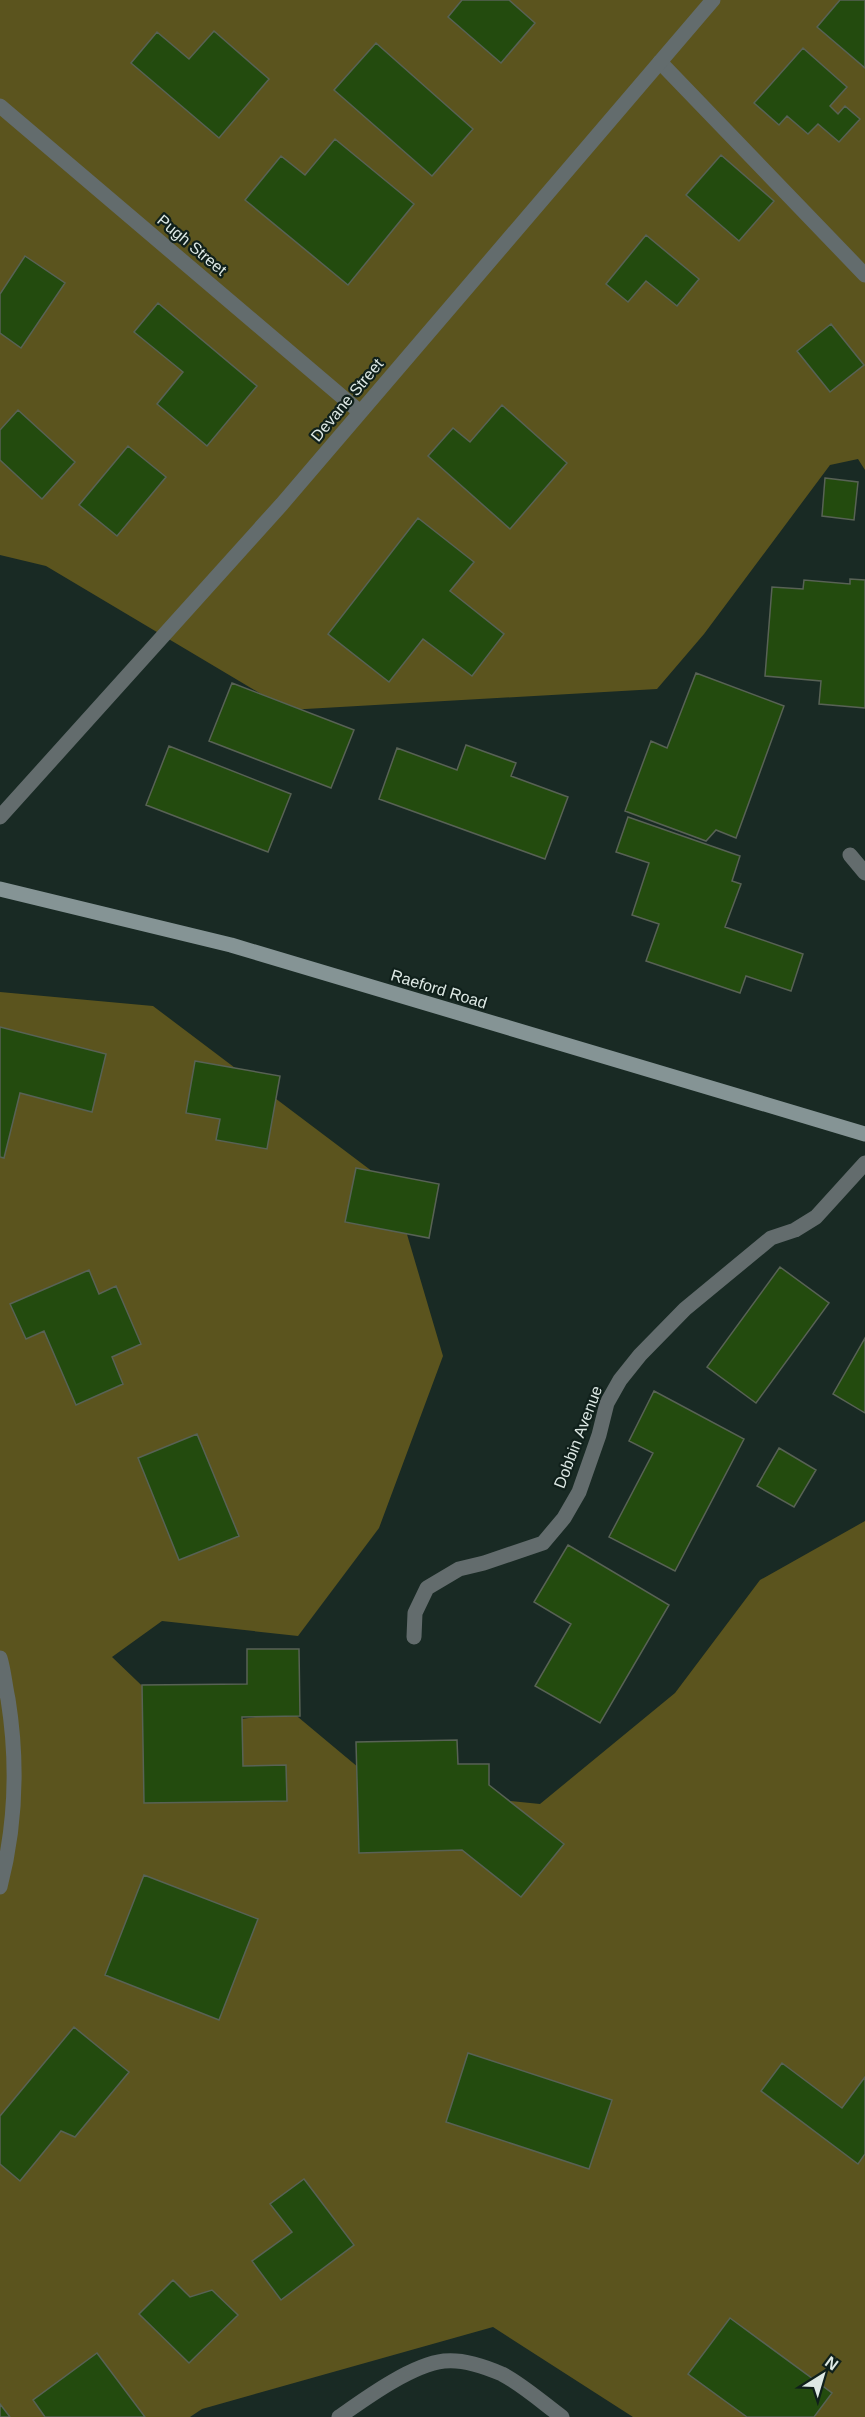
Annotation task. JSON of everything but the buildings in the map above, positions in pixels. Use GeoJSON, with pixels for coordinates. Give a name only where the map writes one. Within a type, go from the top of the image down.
{"type":"FeatureCollection","features":[{"type":"Feature","properties":{"kind":"main road","name":"Raeford Road"},"geometry":{"type":"LineString","coordinates":[[0,889],[231,945],[865,1134]]}},
{"type":"Feature","properties":{"kind":"street","name":"Devane Street"},"geometry":{"type":"LineString","coordinates":[[0,817],[282,504],[713,0]]}},
{"type":"Feature","properties":{"kind":"street"},"geometry":{"type":"LineString","coordinates":[[660,62],[865,275]]}},
{"type":"Feature","properties":{"kind":"street","name":"Pugh Street"},"geometry":{"type":"LineString","coordinates":[[0,106],[360,412]]}},
{"type":"Feature","properties":{"kind":"street"},"geometry":{"type":"LineString","coordinates":[[850,855],[865,873]]}},
{"type":"Feature","properties":{"kind":"street","name":"Dobbin Avenue"},"geometry":{"type":"LineString","coordinates":[[414,1637],[414,1612],[427,1588],[459,1569],[484,1563],[543,1542],[564,1518],[579,1492],[599,1435],[607,1403],[620,1380],[640,1355],[685,1309],[771,1238],[795,1230],[816,1217],[865,1163]]}},
{"type":"Feature","properties":{"kind":"street"},"geometry":{"type":"LineString","coordinates":[[0,1658],[14,1734],[14,1806],[9,1853],[0,1887]]}},
{"type":"Feature","properties":{"kind":"street"},"geometry":{"type":"LineString","coordinates":[[339,2417],[372,2394],[420,2369],[444,2361],[468,2362],[503,2375],[562,2417]]}},
{"type":"Feature","properties":{"kind":"shaded area"},"geometry":{"type":"Polygon","coordinates":[[[0,0],[865,0],[865,470],[858,459],[830,465],[704,634],[657,689],[288,710],[46,566],[0,555],[0,0]]]}},
{"type":"Feature","properties":{"kind":"shaded area"},"geometry":{"type":"Polygon","coordinates":[[[0,992],[153,1006],[393,1187],[443,1356],[379,1528],[298,1636],[162,1621],[112,1657],[185,1727],[292,1712],[383,1788],[540,1804],[675,1693],[760,1580],[865,1521],[865,2417],[633,2417],[493,2327],[202,2409],[190,2417],[0,2417],[0,992]]]}}]}
